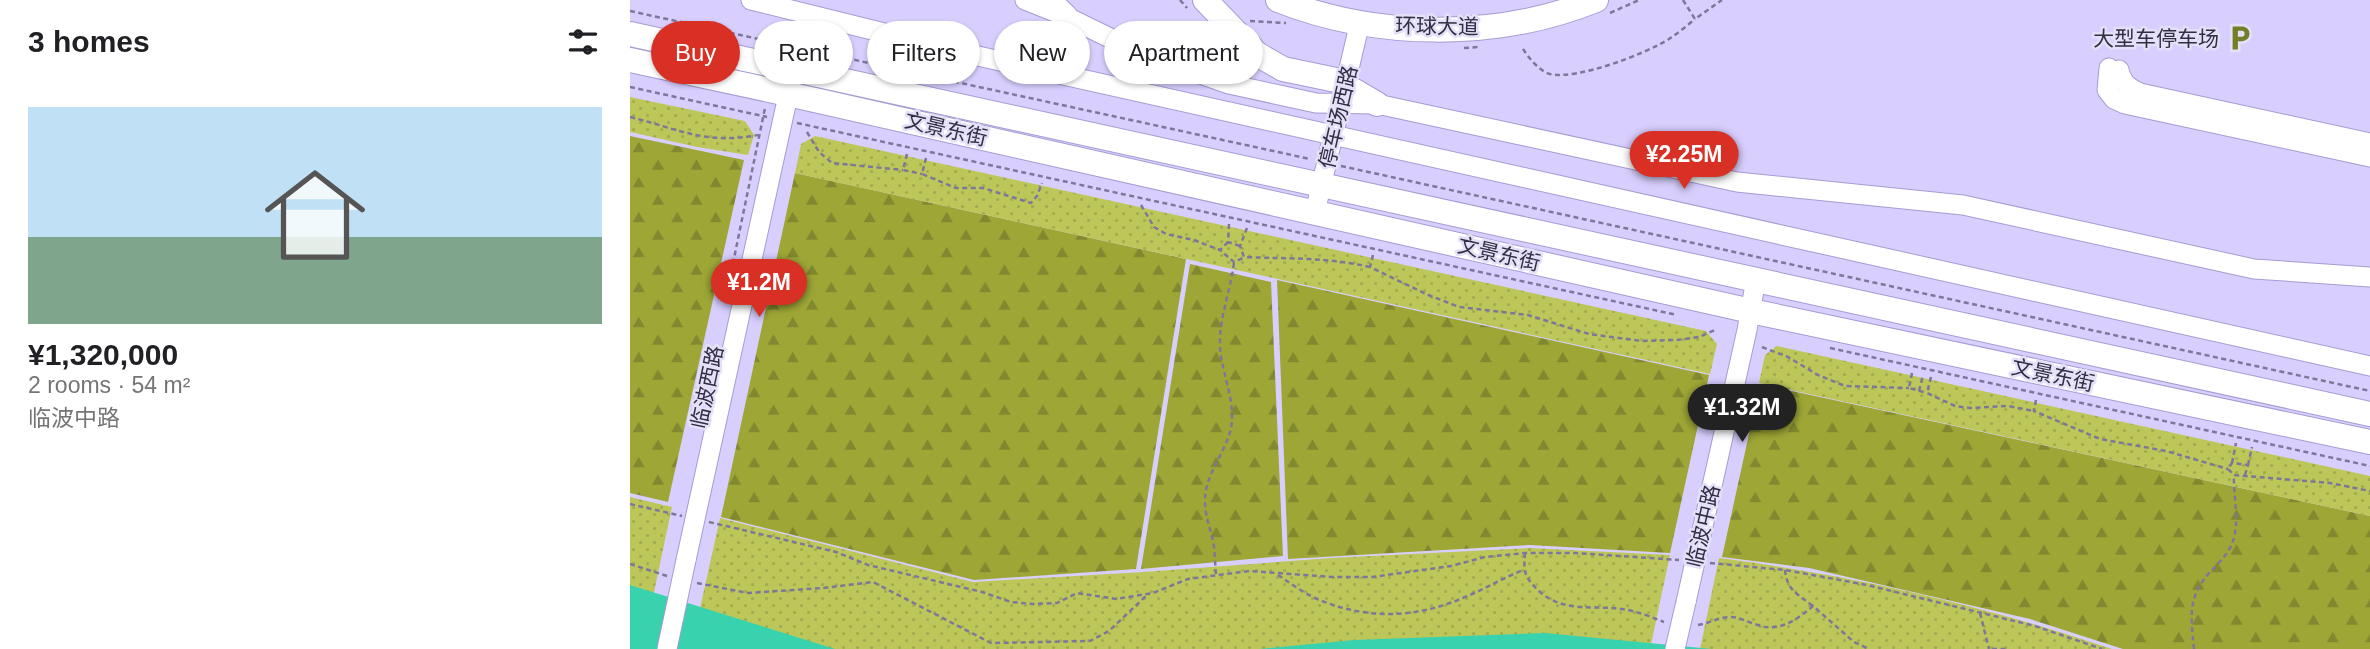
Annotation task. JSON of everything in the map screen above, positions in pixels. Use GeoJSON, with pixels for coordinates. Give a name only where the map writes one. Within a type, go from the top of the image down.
{"type":"FeatureCollection","features":[{"type":"Feature","properties":{"kind":"main road"},"geometry":{"type":"LineString","coordinates":[[1205,0],[1257,54],[1283,69],[1336,80],[1343,95],[1377,104]]}},
{"type":"Feature","properties":{"kind":"main road","name":"环球大道"},"geometry":{"type":"LineString","coordinates":[[1278,0],[1316,13],[1406,28],[1500,25],[1556,13],[1596,0]]}},
{"type":"Feature","properties":{"kind":"main road","name":"文景东街"},"geometry":{"type":"LineString","coordinates":[[630,34],[754,75]]}},
{"type":"Feature","properties":{"kind":"main road","name":"文景东街"},"geometry":{"type":"LineString","coordinates":[[630,60],[754,79]]}},
{"type":"Feature","properties":{"kind":"main road","name":"文景东街"},"geometry":{"type":"LineString","coordinates":[[783,84],[1325,174],[1756,279],[2370,414]]}},
{"type":"Feature","properties":{"kind":"main road","name":"文景东街"},"geometry":{"type":"LineString","coordinates":[[783,84],[1315,212],[1751,311],[2370,442]]}},
{"type":"Feature","properties":{"kind":"street"},"geometry":{"type":"LineString","coordinates":[[751,0],[969,54],[2370,366]]}},
{"type":"Feature","properties":{"kind":"street"},"geometry":{"type":"LineString","coordinates":[[1025,0],[1056,8],[1150,56],[1229,84],[1316,103],[1343,95]]}},
{"type":"Feature","properties":{"kind":"street","name":"停车场西路"},"geometry":{"type":"LineString","coordinates":[[1315,212],[1360,22]]}},
{"type":"Feature","properties":{"kind":"street"},"geometry":{"type":"LineString","coordinates":[[2370,143],[2140,93],[2129,88],[2114,69],[2107,90],[2114,99],[2125,104],[2370,157]]}},
{"type":"Feature","properties":{"kind":"street","name":"临波西路"},"geometry":{"type":"LineString","coordinates":[[667,649],[773,118],[783,84]]}},
{"type":"Feature","properties":{"kind":"street"},"geometry":{"type":"LineString","coordinates":[[1377,104],[1737,182],[1963,205],[2253,269],[2370,277]]}},
{"type":"Feature","properties":{"kind":"street","name":"临波中路"},"geometry":{"type":"LineString","coordinates":[[1675,649],[1756,279]]}},
{"type":"Feature","properties":{"kind":"path"},"geometry":{"type":"LineString","coordinates":[[1683,0],[1695,19]]}},
{"type":"Feature","properties":{"kind":"path"},"geometry":{"type":"LineString","coordinates":[[1523,49],[1530,61],[1549,74],[1578,73],[1642,53],[1668,39],[1722,0]]}},
{"type":"Feature","properties":{"kind":"path"},"geometry":{"type":"LineString","coordinates":[[630,11],[1325,174],[2370,391]]}},
{"type":"Feature","properties":{"kind":"path"},"geometry":{"type":"LineString","coordinates":[[726,298],[783,84]]}},
{"type":"Feature","properties":{"kind":"path"},"geometry":{"type":"LineString","coordinates":[[630,87],[1677,315]]}},
{"type":"Feature","properties":{"kind":"path"},"geometry":{"type":"LineString","coordinates":[[630,117],[690,135],[719,140],[758,135]]}},
{"type":"Feature","properties":{"kind":"path"},"geometry":{"type":"LineString","coordinates":[[807,132],[818,152],[832,163],[903,170],[922,174],[956,188],[983,188],[1031,202],[1037,196],[1042,183]]}},
{"type":"Feature","properties":{"kind":"path"},"geometry":{"type":"LineString","coordinates":[[903,170],[907,154]]}},
{"type":"Feature","properties":{"kind":"path"},"geometry":{"type":"LineString","coordinates":[[922,174],[926,158]]}},
{"type":"Feature","properties":{"kind":"path"},"geometry":{"type":"LineString","coordinates":[[1141,205],[1154,227],[1166,234],[1194,240],[1220,250],[1234,262]]}},
{"type":"Feature","properties":{"kind":"path"},"geometry":{"type":"LineString","coordinates":[[1220,250],[1228,243],[1229,224]]}},
{"type":"Feature","properties":{"kind":"path"},"geometry":{"type":"LineString","coordinates":[[1244,257],[1240,246],[1247,228]]}},
{"type":"Feature","properties":{"kind":"path"},"geometry":{"type":"LineString","coordinates":[[1228,243],[1240,246]]}},
{"type":"Feature","properties":{"kind":"path"},"geometry":{"type":"LineString","coordinates":[[1370,267],[1373,255]]}},
{"type":"Feature","properties":{"kind":"path"},"geometry":{"type":"LineString","coordinates":[[1234,262],[1244,257],[1338,260],[1370,267],[1459,307],[1528,315],[1589,334],[1642,341],[1677,340],[1699,337],[1715,330]]}},
{"type":"Feature","properties":{"kind":"path"},"geometry":{"type":"LineString","coordinates":[[1216,574],[1214,545],[1207,526],[1205,500],[1213,467],[1232,422],[1220,349],[1220,333],[1234,262]]}},
{"type":"Feature","properties":{"kind":"path"},"geometry":{"type":"LineString","coordinates":[[1827,347],[2370,466]]}},
{"type":"Feature","properties":{"kind":"path"},"geometry":{"type":"LineString","coordinates":[[1762,348],[1788,357],[1818,375],[1845,386],[1909,388],[1955,406],[2008,406],[2034,411],[2100,439],[2166,451],[2228,469],[2234,475],[2330,483],[2370,491]]}},
{"type":"Feature","properties":{"kind":"path"},"geometry":{"type":"LineString","coordinates":[[1909,388],[1912,373]]}},
{"type":"Feature","properties":{"kind":"path"},"geometry":{"type":"LineString","coordinates":[[1919,391],[1923,375]]}},
{"type":"Feature","properties":{"kind":"path"},"geometry":{"type":"LineString","coordinates":[[1927,393],[1931,377]]}},
{"type":"Feature","properties":{"kind":"path"},"geometry":{"type":"LineString","coordinates":[[2034,411],[2036,400]]}},
{"type":"Feature","properties":{"kind":"path"},"geometry":{"type":"LineString","coordinates":[[2228,469],[2236,443]]}},
{"type":"Feature","properties":{"kind":"path"},"geometry":{"type":"LineString","coordinates":[[2245,475],[2252,447]]}},
{"type":"Feature","properties":{"kind":"path"},"geometry":{"type":"LineString","coordinates":[[2232,463],[2248,465]]}},
{"type":"Feature","properties":{"kind":"path"},"geometry":{"type":"LineString","coordinates":[[2194,649],[2190,623],[2192,604],[2198,588],[2223,558],[2233,541],[2234,475]]}},
{"type":"Feature","properties":{"kind":"path"},"geometry":{"type":"LineString","coordinates":[[630,504],[836,552],[868,565],[982,592],[1011,602],[1057,603],[1077,593],[1116,599],[1148,594],[1188,579],[1249,571],[1333,578],[1372,577],[1451,566],[1485,557],[1525,553],[1576,553],[1786,570],[1867,585],[1980,612],[2035,626],[2102,649]]}},
{"type":"Feature","properties":{"kind":"path"},"geometry":{"type":"LineString","coordinates":[[630,564],[672,577]]}},
{"type":"Feature","properties":{"kind":"path"},"geometry":{"type":"LineString","coordinates":[[665,582],[668,569]]}},
{"type":"Feature","properties":{"kind":"path"},"geometry":{"type":"LineString","coordinates":[[1275,574],[1314,597],[1352,610],[1381,615],[1415,614],[1442,606],[1523,570]]}},
{"type":"Feature","properties":{"kind":"path"},"geometry":{"type":"LineString","coordinates":[[1786,570],[1791,589],[1813,606]]}},
{"type":"Feature","properties":{"kind":"path"},"geometry":{"type":"LineString","coordinates":[[697,583],[748,593],[873,582],[991,643],[1090,641],[1110,631],[1148,594]]}},
{"type":"Feature","properties":{"kind":"path"},"geometry":{"type":"LineString","coordinates":[[1980,612],[1991,649],[2008,649]]}},
{"type":"Feature","properties":{"kind":"green space"},"geometry":{"type":"Polygon","coordinates":[[[630,136],[744,160],[668,502],[630,493],[630,136]]]}},
{"type":"Feature","properties":{"kind":"green space"},"geometry":{"type":"Polygon","coordinates":[[[795,173],[1186,259],[1136,569],[974,580],[721,517],[795,173]]]}},
{"type":"Feature","properties":{"kind":"green space"},"geometry":{"type":"Polygon","coordinates":[[[1190,264],[1271,282],[1283,556],[1141,569],[1190,264]]]}},
{"type":"Feature","properties":{"kind":"green space"},"geometry":{"type":"Polygon","coordinates":[[[1277,280],[1709,375],[1670,553],[1530,545],[1288,559],[1277,280]]]}},
{"type":"Feature","properties":{"kind":"green space"},"geometry":{"type":"Polygon","coordinates":[[[1760,384],[2370,516],[2370,649],[2123,649],[2030,619],[1809,568],[1722,557],[1760,384]]]}},
{"type":"Feature","properties":{"kind":"shaded area"},"geometry":{"type":"Polygon","coordinates":[[[630,97],[745,121],[754,135],[748,155],[630,132],[630,97]]]}},
{"type":"Feature","properties":{"kind":"shaded area"},"geometry":{"type":"Polygon","coordinates":[[[815,136],[1706,331],[1717,344],[1710,374],[795,173],[801,144],[815,136]]]}},
{"type":"Feature","properties":{"kind":"shaded area"},"geometry":{"type":"Polygon","coordinates":[[[1777,346],[2370,476],[2370,516],[1759,383],[1765,355],[1777,346]]]}},
{"type":"Feature","properties":{"kind":"shaded area"},"geometry":{"type":"Polygon","coordinates":[[[630,497],[672,507],[642,649],[630,649],[630,497]]]}},
{"type":"Feature","properties":{"kind":"shaded area"},"geometry":{"type":"Polygon","coordinates":[[[720,518],[973,582],[1331,558],[1530,548],[1670,555],[1650,649],[691,649],[720,518]]]}},
{"type":"Feature","properties":{"kind":"shaded area"},"geometry":{"type":"Polygon","coordinates":[[[1719,558],[1819,573],[1918,594],[2016,619],[2112,649],[1700,649],[1719,558]]]}},
{"type":"Feature","properties":{"kind":"shaded area"},"geometry":{"type":"Polygon","coordinates":[[[630,585],[835,649],[630,649],[630,585]]]}},
{"type":"Feature","properties":{"kind":"shaded area"},"geometry":{"type":"Polygon","coordinates":[[[1545,633],[1712,649],[1259,649],[1354,640],[1545,633]]]}},
{"type":"Feature","properties":{"kind":"place","name":"大型车停车场"},"geometry":{"type":"Point","coordinates":[2240,38]}}]}
